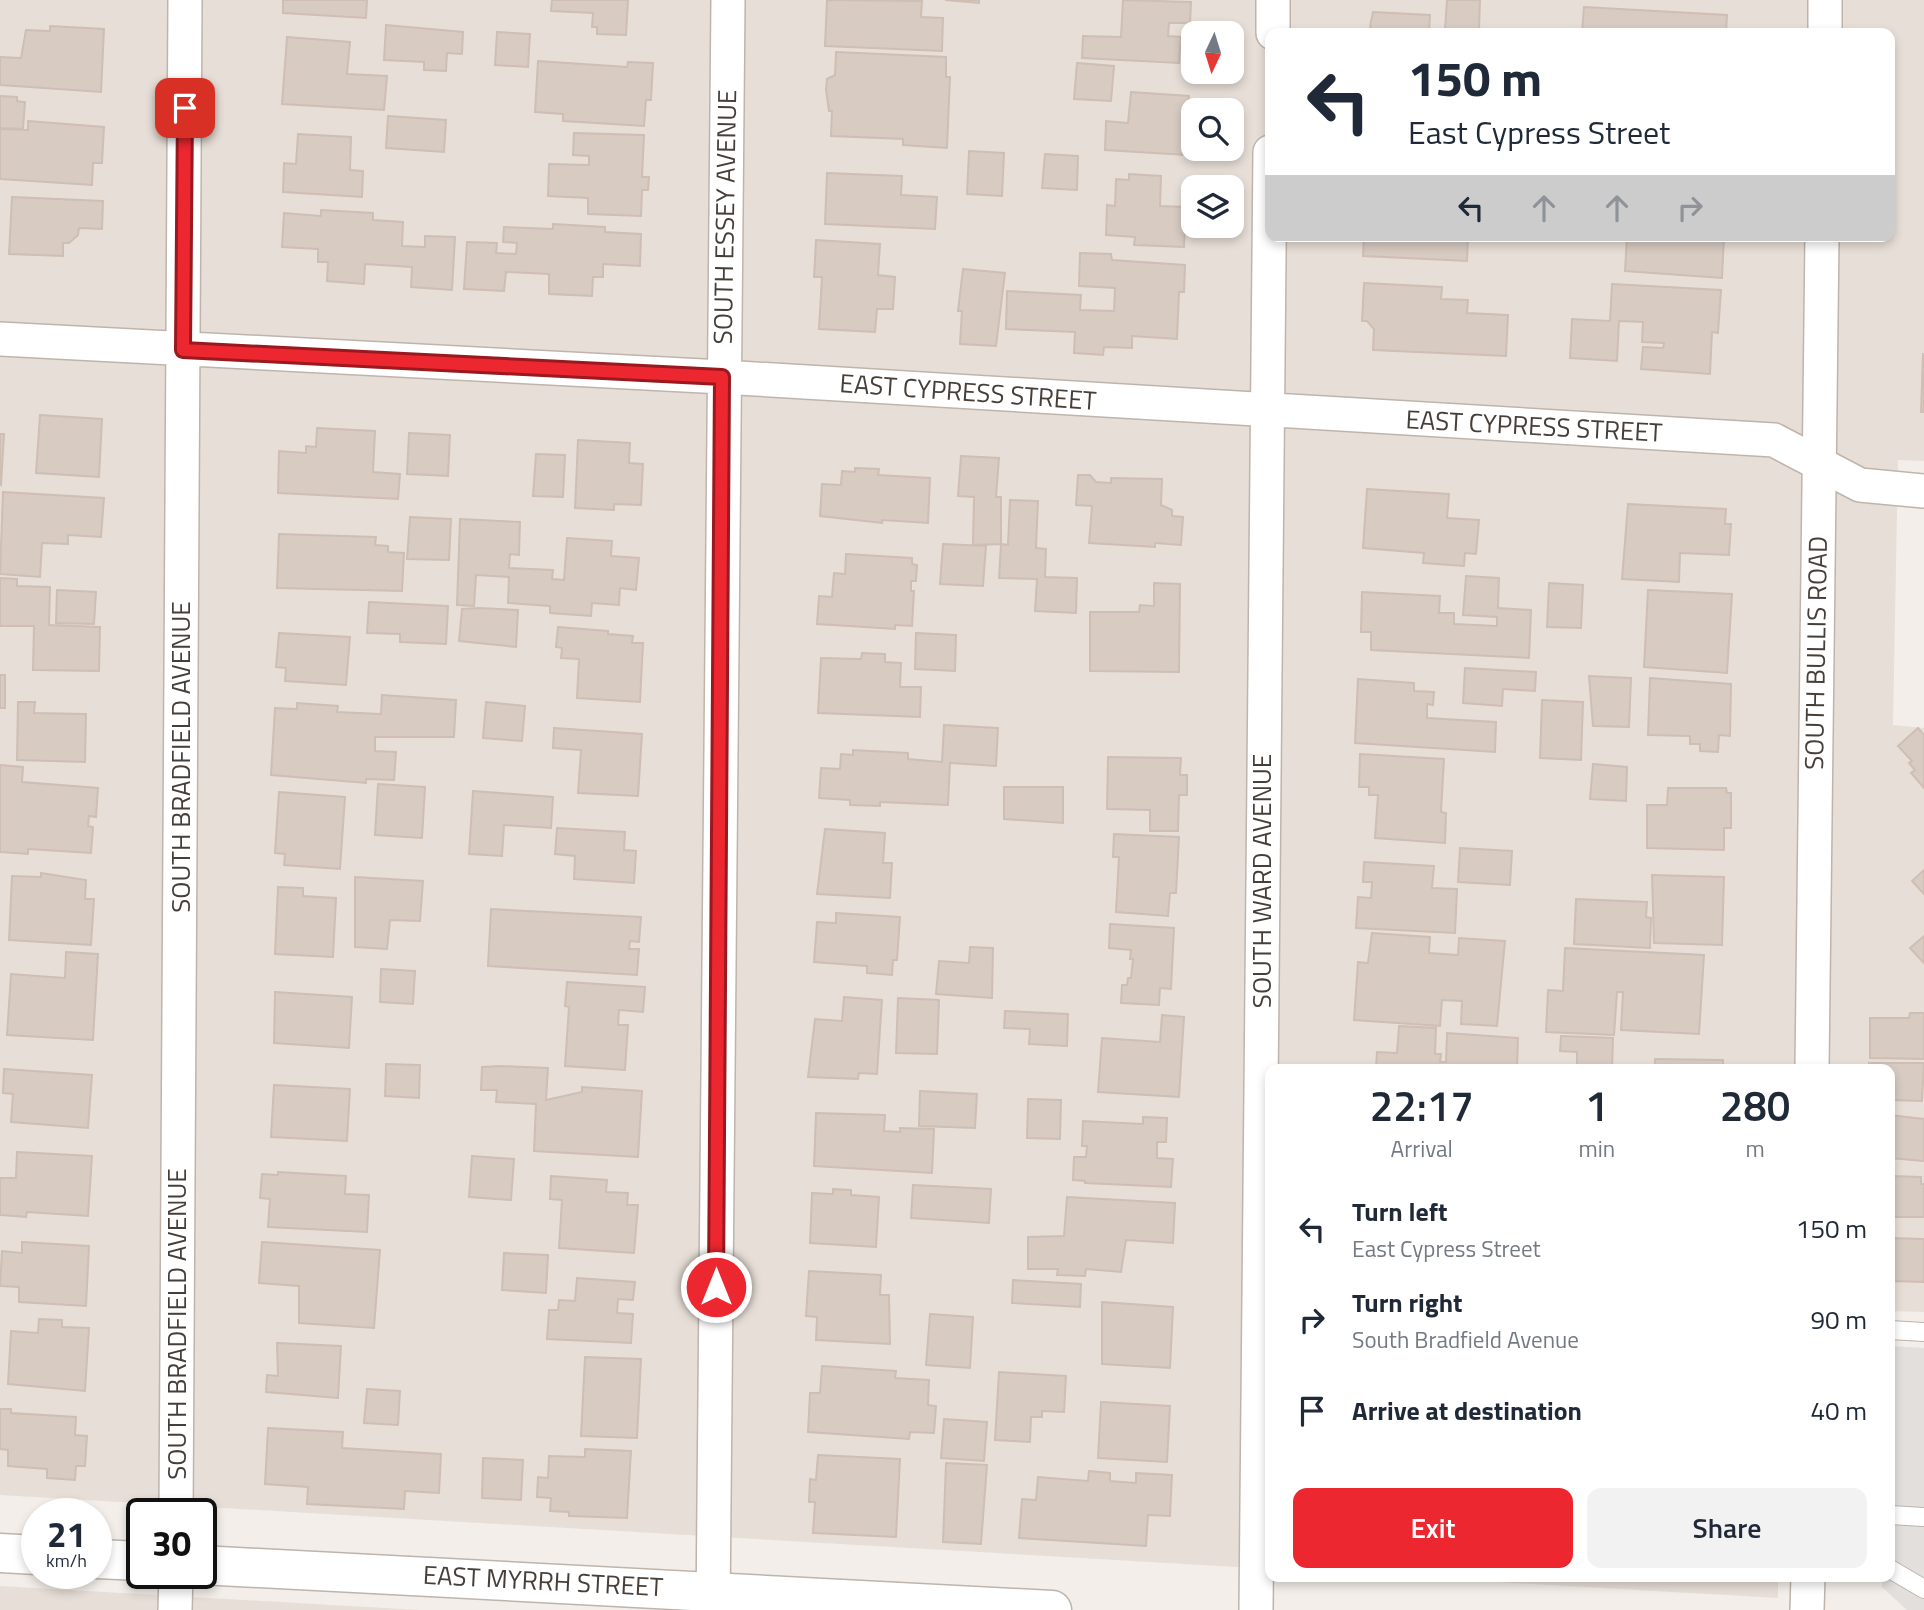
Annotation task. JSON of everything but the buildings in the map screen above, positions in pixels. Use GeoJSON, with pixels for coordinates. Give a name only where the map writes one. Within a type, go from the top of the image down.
{"type":"FeatureCollection","features":[{"type":"Feature","properties":{"kind":"street","name":"SOUTH BRADFIELD AVENUE"},"geometry":{"type":"LineString","coordinates":[[176,1498],[185,0]]}},
{"type":"Feature","properties":{"kind":"street","name":"SOUTH ESSEY AVENUE"},"geometry":{"type":"LineString","coordinates":[[713,1600],[722,377],[728,0]]}},
{"type":"Feature","properties":{"kind":"street"},"geometry":{"type":"LineString","coordinates":[[1273,0],[1273,28]]}},
{"type":"Feature","properties":{"kind":"street"},"geometry":{"type":"LineString","coordinates":[[1825,0],[1825,28]]}},
{"type":"Feature","properties":{"kind":"street","name":"SOUTH WARD AVENUE"},"geometry":{"type":"LineString","coordinates":[[1256,1610],[1269,242]]}},
{"type":"Feature","properties":{"kind":"street","name":"SOUTH BULLIS ROAD"},"geometry":{"type":"LineString","coordinates":[[1812,1064],[1822,242]]}},
{"type":"Feature","properties":{"kind":"street","name":"EAST CYPRESS STREET"},"geometry":{"type":"LineString","coordinates":[[0,339],[722,377],[1774,440],[1860,485],[1924,491]]}},
{"type":"Feature","properties":{"kind":"street"},"geometry":{"type":"LineString","coordinates":[[0,1553],[21,1554]]}},
{"type":"Feature","properties":{"kind":"street","name":"EAST MYRRH STREET"},"geometry":{"type":"LineString","coordinates":[[217,1566],[713,1600],[1052,1610]]}},
{"type":"Feature","properties":{"kind":"street"},"geometry":{"type":"LineString","coordinates":[[1807,1610],[1808,1582]]}},
{"type":"Feature","properties":{"kind":"street"},"geometry":{"type":"LineString","coordinates":[[175,1610],[176,1589]]}},
{"type":"Feature","properties":{"kind":"lane"},"geometry":{"type":"LineString","coordinates":[[1895,1330],[1924,1332]]}},
{"type":"Feature","properties":{"kind":"lane"},"geometry":{"type":"LineString","coordinates":[[1895,1515],[1924,1517]]}},
{"type":"Feature","properties":{"kind":"lane"},"geometry":{"type":"LineString","coordinates":[[1895,1572],[1924,1589]]}},
{"type":"Feature","properties":{"kind":"shaded area"},"geometry":{"type":"Polygon","coordinates":[[[0,0],[1924,0],[1924,461],[1898,460],[1893,725],[1924,728],[1924,1312],[1895,1311],[1895,1064],[1265,1064],[1265,1569],[217,1508],[217,1498],[126,1498],[126,1502],[112,1502],[112,1498],[0,1495],[0,0]]]}},
{"type":"Feature","properties":{"kind":"shaded area"},"geometry":{"type":"Polygon","coordinates":[[[1895,1346],[1924,1348],[1924,1610],[1907,1610],[1882,1587],[1882,1582],[1895,1582],[1895,1346]]]}},
{"type":"Feature","properties":{"kind":"shaded area"},"geometry":{"type":"Polygon","coordinates":[[[1497,1582],[1778,1582],[1778,1598],[1497,1582]]]}},
{"type":"Feature","properties":{"kind":"shaded area"},"geometry":{"type":"Polygon","coordinates":[[[0,1586],[420,1610],[0,1610],[0,1586]]]}},
{"type":"Feature","properties":{"kind":"route"},"geometry":{"type":"LineString","coordinates":[[185,108],[183,350],[722,377],[716,1287]]}}]}
